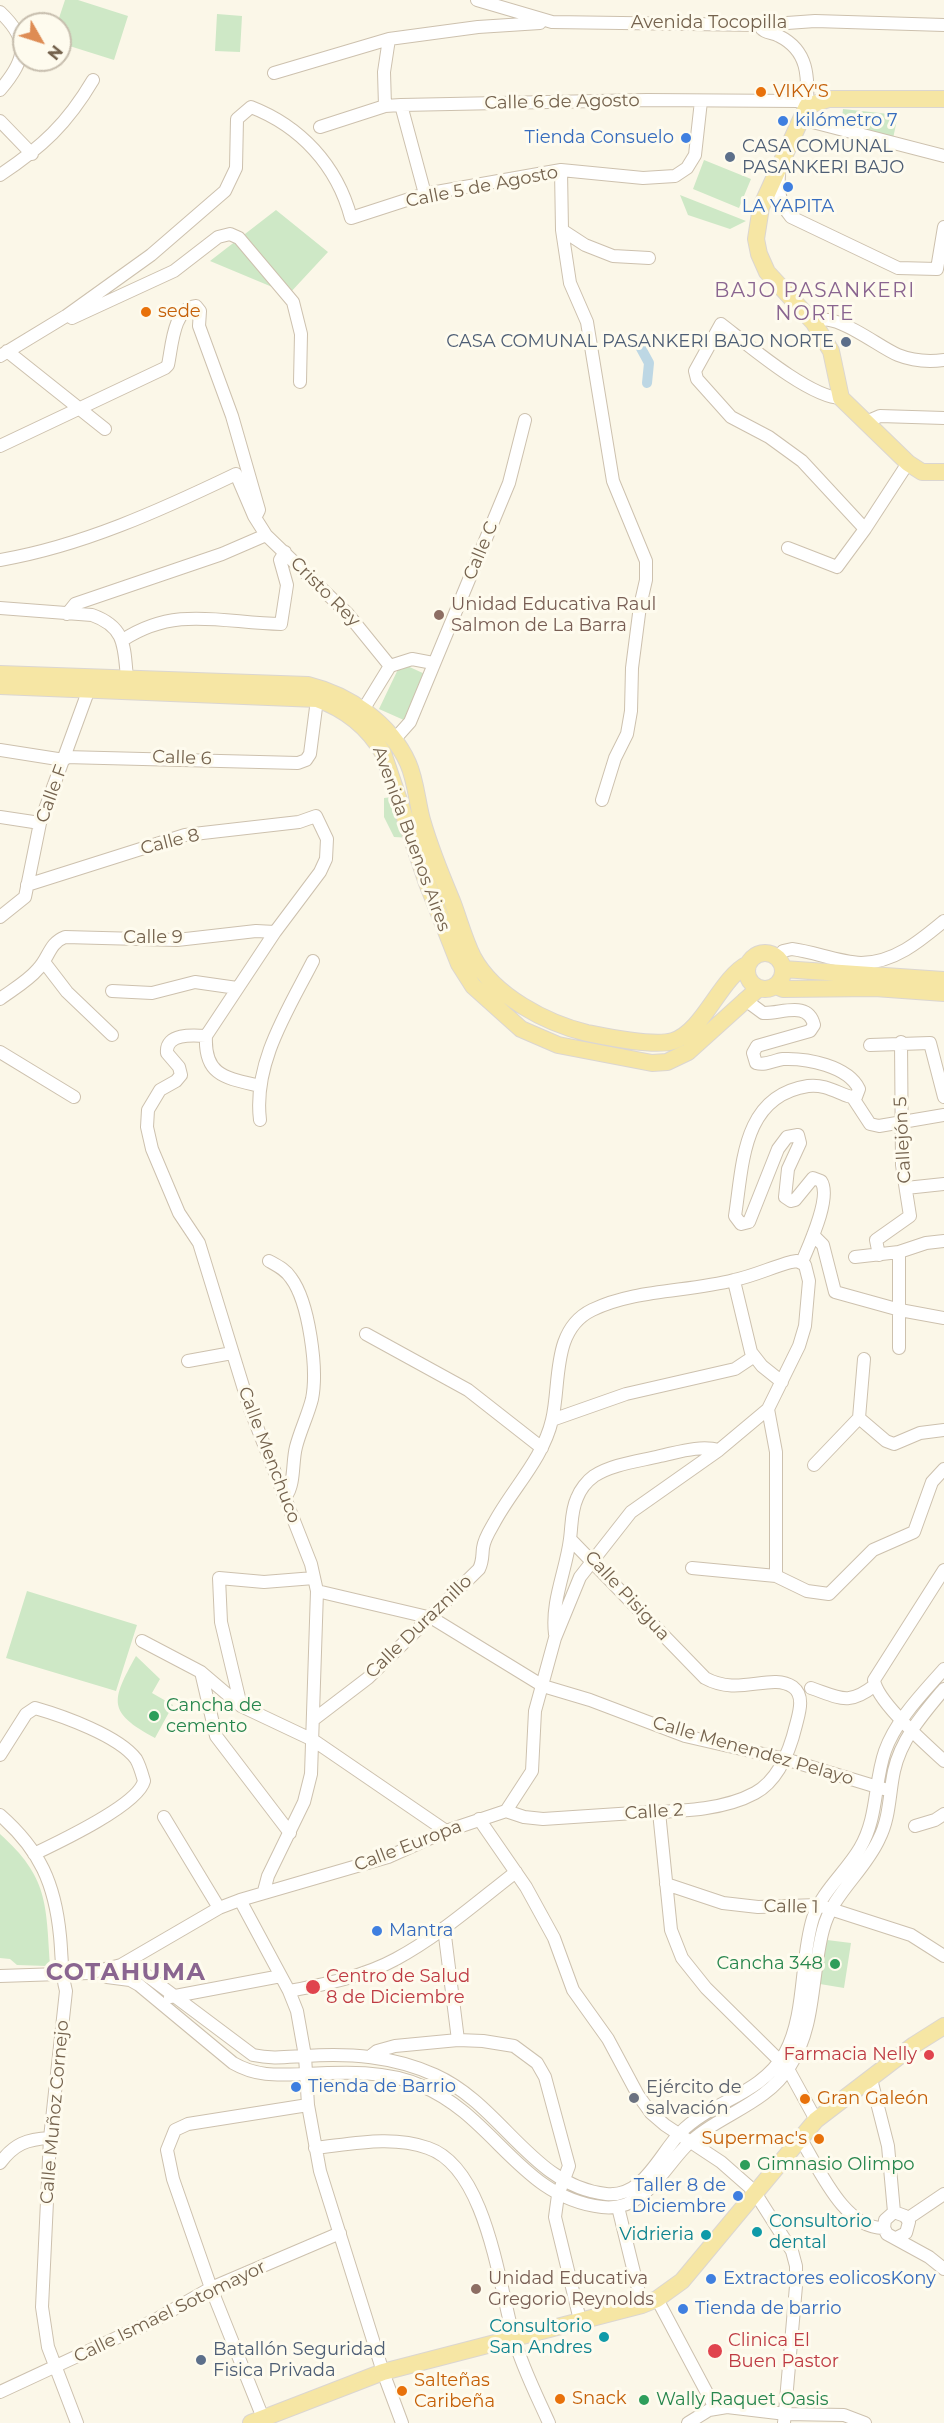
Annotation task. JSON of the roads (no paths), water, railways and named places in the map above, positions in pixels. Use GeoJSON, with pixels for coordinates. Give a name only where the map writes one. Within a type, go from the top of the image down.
{"type":"FeatureCollection","features":[{"type":"Feature","properties":{"kind":"main road"},"geometry":{"type":"LineString","coordinates":[[944,99],[829,99],[804,112],[766,194],[757,221],[759,254],[767,272],[814,323],[831,351],[842,398],[908,463],[922,472],[944,472]]}},
{"type":"Feature","properties":{"kind":"main road","name":"Avenida Buenos Aires"},"geometry":{"type":"LineString","coordinates":[[0,674],[101,686],[127,678],[308,685],[356,720],[372,726],[393,741],[408,763],[436,861],[472,955],[479,967],[494,982],[530,1009],[572,1029],[646,1041],[672,1041],[686,1033],[748,964]]}},
{"type":"Feature","properties":{"kind":"main road","name":"Avenida Buenos Aires"},"geometry":{"type":"LineString","coordinates":[[0,686],[101,686],[318,693],[363,710],[383,753],[427,883],[459,964],[482,996],[521,1029],[558,1045],[652,1063],[667,1062],[688,1052],[744,999],[759,988]]}},
{"type":"Feature","properties":{"kind":"main road"},"geometry":{"type":"LineString","coordinates":[[781,963],[781,981],[776,986],[765,990],[750,981],[748,964],[762,953],[781,963],[944,980]]}},
{"type":"Feature","properties":{"kind":"main road"},"geometry":{"type":"LineString","coordinates":[[776,986],[783,989],[875,988],[944,993]]}},
{"type":"Feature","properties":{"kind":"main road"},"geometry":{"type":"LineString","coordinates":[[260,2421],[383,2372],[447,2354],[514,2340],[649,2302],[682,2281],[754,2191],[816,2120],[914,2045],[944,2026]]}},
{"type":"Feature","properties":{"kind":"street","name":"Avenida Tocopilla"},"geometry":{"type":"LineString","coordinates":[[477,0],[542,20],[759,25],[815,21],[944,25]]}},
{"type":"Feature","properties":{"kind":"street"},"geometry":{"type":"LineString","coordinates":[[0,12],[22,43],[21,61],[0,90]]}},
{"type":"Feature","properties":{"kind":"street"},"geometry":{"type":"LineString","coordinates":[[274,73],[389,39],[478,27],[540,23],[542,20]]}},
{"type":"Feature","properties":{"kind":"street"},"geometry":{"type":"LineString","coordinates":[[759,25],[765,32],[778,35],[788,42],[808,69],[804,112]]}},
{"type":"Feature","properties":{"kind":"street"},"geometry":{"type":"LineString","coordinates":[[385,106],[384,72],[389,39]]}},
{"type":"Feature","properties":{"kind":"street"},"geometry":{"type":"LineString","coordinates":[[0,176],[32,154],[70,117],[93,80]]}},
{"type":"Feature","properties":{"kind":"street","name":"Calle 5 de Agosto"},"geometry":{"type":"LineString","coordinates":[[66,316],[151,255],[225,191],[236,168],[237,119],[251,107],[284,124],[306,140],[324,162],[349,212],[425,194],[561,170],[643,178],[670,178],[680,174],[694,155],[701,101]]}},
{"type":"Feature","properties":{"kind":"street","name":"Calle 6 de Agosto"},"geometry":{"type":"LineString","coordinates":[[320,127],[385,106],[401,105],[799,101],[804,112],[944,156]]}},
{"type":"Feature","properties":{"kind":"street"},"geometry":{"type":"LineString","coordinates":[[401,105],[425,194]]}},
{"type":"Feature","properties":{"kind":"street"},"geometry":{"type":"LineString","coordinates":[[0,121],[32,154]]}},
{"type":"Feature","properties":{"kind":"street"},"geometry":{"type":"LineString","coordinates":[[780,168],[778,195],[781,204],[791,217],[898,268],[937,269],[944,226]]}},
{"type":"Feature","properties":{"kind":"street"},"geometry":{"type":"LineString","coordinates":[[561,170],[562,230],[570,284],[587,322],[613,481],[646,561],[646,580],[639,606],[632,668],[631,711],[627,734],[615,758],[602,800]]}},
{"type":"Feature","properties":{"kind":"street"},"geometry":{"type":"LineString","coordinates":[[562,230],[585,244],[613,256],[649,258]]}},
{"type":"Feature","properties":{"kind":"street"},"geometry":{"type":"LineString","coordinates":[[105,429],[3,353],[66,316],[75,317],[174,271],[218,237],[235,236],[266,268],[293,302],[301,334],[300,382]]}},
{"type":"Feature","properties":{"kind":"street"},"geometry":{"type":"LineString","coordinates":[[0,446],[165,368],[168,365],[182,314],[192,305],[199,307],[199,326],[232,416],[259,512],[254,516]]}},
{"type":"Feature","properties":{"kind":"street"},"geometry":{"type":"LineString","coordinates":[[814,323],[820,320],[836,321],[885,349],[910,359],[944,360]]}},
{"type":"Feature","properties":{"kind":"street"},"geometry":{"type":"LineString","coordinates":[[842,398],[831,398],[785,373],[721,324],[697,366],[695,375],[730,417],[769,437],[802,461],[865,529]]}},
{"type":"Feature","properties":{"kind":"street"},"geometry":{"type":"LineString","coordinates":[[866,422],[880,416],[944,418]]}},
{"type":"Feature","properties":{"kind":"street","name":"Calle C"},"geometry":{"type":"LineString","coordinates":[[393,741],[410,722],[509,483],[525,420]]}},
{"type":"Feature","properties":{"kind":"street"},"geometry":{"type":"LineString","coordinates":[[788,548],[837,567],[908,463]]}},
{"type":"Feature","properties":{"kind":"street","name":"Cristo Rey"},"geometry":{"type":"LineString","coordinates":[[0,560],[50,550],[136,519],[236,474],[254,516],[266,535],[361,628],[390,666]]}},
{"type":"Feature","properties":{"kind":"street"},"geometry":{"type":"LineString","coordinates":[[67,614],[75,604],[222,554],[266,535]]}},
{"type":"Feature","properties":{"kind":"street"},"geometry":{"type":"LineString","coordinates":[[123,640],[162,620],[213,618],[281,624],[287,585],[280,560],[285,552]]}},
{"type":"Feature","properties":{"kind":"street"},"geometry":{"type":"LineString","coordinates":[[0,608],[92,615],[105,620],[123,640],[127,678]]}},
{"type":"Feature","properties":{"kind":"street"},"geometry":{"type":"LineString","coordinates":[[363,710],[390,666],[412,659],[433,663]]}},
{"type":"Feature","properties":{"kind":"street","name":"Calle F"},"geometry":{"type":"LineString","coordinates":[[0,917],[22,901],[40,823],[65,758],[101,686]]}},
{"type":"Feature","properties":{"kind":"street","name":"Calle 6"},"geometry":{"type":"LineString","coordinates":[[0,750],[65,758],[298,763],[306,760],[310,754],[318,693]]}},
{"type":"Feature","properties":{"kind":"street","name":"Calle 8"},"geometry":{"type":"LineString","coordinates":[[27,885],[185,835],[299,822],[316,816],[327,838],[326,859],[320,872],[275,932]]}},
{"type":"Feature","properties":{"kind":"street"},"geometry":{"type":"LineString","coordinates":[[0,817],[40,823]]}},
{"type":"Feature","properties":{"kind":"street"},"geometry":{"type":"LineString","coordinates":[[781,963],[783,951],[792,949],[861,963],[876,961],[899,953],[944,921]]}},
{"type":"Feature","properties":{"kind":"street","name":"Calle 9"},"geometry":{"type":"LineString","coordinates":[[44,962],[51,947],[65,937],[177,940],[256,930],[275,932]]}},
{"type":"Feature","properties":{"kind":"street"},"geometry":{"type":"LineString","coordinates":[[260,1086],[221,1073],[210,1065],[205,1054],[206,1036],[275,932]]}},
{"type":"Feature","properties":{"kind":"street"},"geometry":{"type":"LineString","coordinates":[[260,1120],[258,1101],[267,1057],[313,961]]}},
{"type":"Feature","properties":{"kind":"street"},"geometry":{"type":"LineString","coordinates":[[0,999],[38,970],[44,962],[67,992],[112,1035]]}},
{"type":"Feature","properties":{"kind":"street"},"geometry":{"type":"LineString","coordinates":[[112,991],[152,993],[195,982],[237,988]]}},
{"type":"Feature","properties":{"kind":"street"},"geometry":{"type":"LineString","coordinates":[[744,999],[756,1011],[764,1013],[801,1010],[810,1016],[814,1025],[810,1031],[757,1046],[753,1053],[754,1061],[763,1064],[781,1059],[801,1060],[839,1071],[856,1084],[858,1094],[853,1098]]}},
{"type":"Feature","properties":{"kind":"street","name":"Calle Menchuco"},"geometry":{"type":"LineString","coordinates":[[206,1036],[186,1035],[174,1038],[167,1046],[167,1053],[179,1066],[181,1075],[176,1081],[160,1090],[152,1099],[147,1110],[147,1127],[152,1149],[178,1213],[199,1244],[250,1408],[286,1496],[317,1591],[313,1740],[308,1790],[290,1833],[268,1876],[264,1891]]}},
{"type":"Feature","properties":{"kind":"street"},"geometry":{"type":"LineString","coordinates":[[870,1045],[901,1042],[930,1043],[944,1097]]}},
{"type":"Feature","properties":{"kind":"street","name":"Callejón 5"},"geometry":{"type":"LineString","coordinates":[[879,1255],[876,1240],[910,1216],[902,1165],[901,1042]]}},
{"type":"Feature","properties":{"kind":"street"},"geometry":{"type":"LineString","coordinates":[[0,1052],[74,1096]]}},
{"type":"Feature","properties":{"kind":"street"},"geometry":{"type":"LineString","coordinates":[[507,1811],[532,1771],[535,1711],[555,1638],[572,1592],[592,1559],[631,1512],[719,1450],[768,1409],[805,1326],[809,1281],[802,1262],[813,1234],[824,1194],[821,1180],[817,1178],[810,1180],[795,1200],[788,1200],[785,1197],[788,1169],[800,1143],[795,1134],[787,1137],[778,1149],[749,1222],[741,1224],[736,1220],[745,1149],[754,1121],[762,1110],[789,1093],[807,1086],[827,1086],[853,1098],[870,1124],[879,1126],[944,1116]]}},
{"type":"Feature","properties":{"kind":"street"},"geometry":{"type":"LineString","coordinates":[[906,1188],[944,1184]]}},
{"type":"Feature","properties":{"kind":"street"},"geometry":{"type":"LineString","coordinates":[[813,1234],[823,1245],[835,1293],[900,1310],[944,1318]]}},
{"type":"Feature","properties":{"kind":"street"},"geometry":{"type":"LineString","coordinates":[[855,1257],[899,1252],[926,1243],[944,1241]]}},
{"type":"Feature","properties":{"kind":"street"},"geometry":{"type":"LineString","coordinates":[[899,1252],[899,1348]]}},
{"type":"Feature","properties":{"kind":"street"},"geometry":{"type":"LineString","coordinates":[[269,1261],[286,1272],[298,1290],[313,1361],[312,1397],[296,1448],[290,1488],[286,1496]]}},
{"type":"Feature","properties":{"kind":"street"},"geometry":{"type":"LineString","coordinates":[[782,1382],[753,1357],[734,1281],[782,1264],[802,1262]]}},
{"type":"Feature","properties":{"kind":"street","name":"Calle Duraznillo"},"geometry":{"type":"LineString","coordinates":[[313,1720],[368,1678],[432,1618],[478,1569],[483,1556],[483,1545],[494,1523],[542,1448],[552,1420],[556,1372],[565,1340],[578,1320],[592,1310],[615,1302],[734,1281]]}},
{"type":"Feature","properties":{"kind":"street"},"geometry":{"type":"LineString","coordinates":[[366,1334],[468,1390],[542,1448]]}},
{"type":"Feature","properties":{"kind":"street"},"geometry":{"type":"LineString","coordinates":[[188,1361],[232,1353]]}},
{"type":"Feature","properties":{"kind":"street"},"geometry":{"type":"LineString","coordinates":[[552,1420],[626,1394],[735,1369],[753,1357]]}},
{"type":"Feature","properties":{"kind":"street"},"geometry":{"type":"LineString","coordinates":[[814,1466],[859,1418],[864,1359]]}},
{"type":"Feature","properties":{"kind":"street"},"geometry":{"type":"LineString","coordinates":[[768,1409],[776,1452],[776,1576]]}},
{"type":"Feature","properties":{"kind":"street"},"geometry":{"type":"LineString","coordinates":[[859,1418],[886,1441],[894,1444],[920,1433],[944,1430]]}},
{"type":"Feature","properties":{"kind":"street","name":"Calle Pisigua"},"geometry":{"type":"LineString","coordinates":[[719,1450],[690,1449],[616,1467],[594,1476],[577,1497],[571,1516],[570,1539],[592,1559],[607,1578],[705,1678],[723,1686],[772,1682],[786,1684],[795,1689],[800,1696],[798,1714],[785,1759]]}},
{"type":"Feature","properties":{"kind":"street"},"geometry":{"type":"LineString","coordinates":[[692,1568],[776,1576],[807,1591],[829,1594],[873,1550],[914,1532],[932,1482],[944,1469]]}},
{"type":"Feature","properties":{"kind":"street"},"geometry":{"type":"LineString","coordinates":[[555,1638],[554,1611],[570,1539]]}},
{"type":"Feature","properties":{"kind":"street"},"geometry":{"type":"LineString","coordinates":[[944,1570],[876,1674],[875,1685],[902,1721],[944,1761]]}},
{"type":"Feature","properties":{"kind":"street"},"geometry":{"type":"LineString","coordinates":[[240,1706],[221,1622],[219,1578],[264,1582],[314,1578]]}},
{"type":"Feature","properties":{"kind":"street","name":"Calle Menendez Pelayo"},"geometry":{"type":"LineString","coordinates":[[317,1591],[432,1618],[543,1686],[590,1700],[685,1736],[785,1759],[891,1791]]}},
{"type":"Feature","properties":{"kind":"street"},"geometry":{"type":"LineString","coordinates":[[142,1641],[201,1672],[240,1706],[313,1740],[446,1831]]}},
{"type":"Feature","properties":{"kind":"street"},"geometry":{"type":"LineString","coordinates":[[0,1976],[88,1973],[122,1965],[137,1968],[253,2055],[272,2059],[372,2055],[414,2067],[460,2088],[497,2119],[547,2171],[564,2181],[604,2194],[628,2190],[650,2171],[679,2134],[700,2118],[755,2086],[784,2065],[792,2035],[808,1937],[818,1905],[860,1848],[873,1816],[886,1750],[902,1721],[944,1669]]}},
{"type":"Feature","properties":{"kind":"street"},"geometry":{"type":"LineString","coordinates":[[201,1672],[216,1736],[290,1833]]}},
{"type":"Feature","properties":{"kind":"street"},"geometry":{"type":"LineString","coordinates":[[811,1688],[844,1700],[862,1695],[875,1685]]}},
{"type":"Feature","properties":{"kind":"street"},"geometry":{"type":"LineString","coordinates":[[88,1973],[130,1980],[247,2071],[267,2075],[372,2073],[421,2086],[451,2100],[471,2115],[529,2176],[558,2195],[603,2208],[618,2207],[644,2194],[690,2142],[760,2098],[805,2034],[823,1930],[831,1908],[880,1839],[898,1755],[912,1731],[944,1689]]}},
{"type":"Feature","properties":{"kind":"street"},"geometry":{"type":"LineString","coordinates":[[0,1755],[26,1714],[35,1708],[80,1725],[108,1739],[126,1749],[140,1765],[144,1781],[138,1793],[81,1831],[34,1854]]}},
{"type":"Feature","properties":{"kind":"street","name":"Calle 2"},"geometry":{"type":"LineString","coordinates":[[507,1811],[524,1817],[543,1819],[659,1812],[721,1804],[754,1793],[785,1759]]}},
{"type":"Feature","properties":{"kind":"street","name":"Calle Europa"},"geometry":{"type":"LineString","coordinates":[[122,1965],[219,1908],[264,1891],[388,1857],[446,1831],[507,1811]]}},
{"type":"Feature","properties":{"kind":"street"},"geometry":{"type":"LineString","coordinates":[[659,1812],[671,1930],[682,1958],[706,1988],[784,2065],[816,2120]]}},
{"type":"Feature","properties":{"kind":"street"},"geometry":{"type":"LineString","coordinates":[[915,1826],[935,1820],[944,1814]]}},
{"type":"Feature","properties":{"kind":"street","name":"Calle Muñoz Cornejo"},"geometry":{"type":"LineString","coordinates":[[0,1815],[15,1828],[34,1854],[51,1883],[56,1904],[61,1975],[66,1991],[50,2138],[42,2307],[44,2328],[54,2368],[77,2423]]}},
{"type":"Feature","properties":{"kind":"street"},"geometry":{"type":"LineString","coordinates":[[164,1817],[219,1908]]}},
{"type":"Feature","properties":{"kind":"street"},"geometry":{"type":"LineString","coordinates":[[479,1819],[516,1872],[550,1931],[573,1990],[608,2039],[638,2095],[651,2113],[722,2162],[754,2191],[786,2241],[796,2266],[785,2419]]}},
{"type":"Feature","properties":{"kind":"street"},"geometry":{"type":"LineString","coordinates":[[289,1991],[338,1982],[394,1960],[444,1928],[516,1872]]}},
{"type":"Feature","properties":{"kind":"street","name":"Calle 1"},"geometry":{"type":"LineString","coordinates":[[666,1884],[723,1903],[758,1907],[818,1905],[831,1908],[911,1935],[944,1956]]}},
{"type":"Feature","properties":{"kind":"street"},"geometry":{"type":"LineString","coordinates":[[240,1900],[289,1991],[297,2011],[305,2056],[308,2105],[315,2148],[383,2372],[402,2423]]}},
{"type":"Feature","properties":{"kind":"street"},"geometry":{"type":"LineString","coordinates":[[444,1928],[458,2040]]}},
{"type":"Feature","properties":{"kind":"street","name":"Calle Europa"},"geometry":{"type":"LineString","coordinates":[[130,1980],[154,1946]]}},
{"type":"Feature","properties":{"kind":"street"},"geometry":{"type":"LineString","coordinates":[[115,1978],[122,1965]]}},
{"type":"Feature","properties":{"kind":"street"},"geometry":{"type":"LineString","coordinates":[[158,2000],[281,1976]]}},
{"type":"Feature","properties":{"kind":"street"},"geometry":{"type":"LineString","coordinates":[[372,2055],[377,2051],[395,2046],[458,2040],[514,2046],[537,2063],[545,2077],[569,2166],[558,2195],[555,2217],[580,2320]]}},
{"type":"Feature","properties":{"kind":"street"},"geometry":{"type":"LineString","coordinates":[[871,2079],[888,2146],[894,2212]]}},
{"type":"Feature","properties":{"kind":"street"},"geometry":{"type":"LineString","coordinates":[[260,2421],[211,2288],[167,2158],[171,2135],[175,2130],[188,2124],[308,2105]]}},
{"type":"Feature","properties":{"kind":"street"},"geometry":{"type":"LineString","coordinates":[[0,2163],[10,2150],[27,2139],[50,2138]]}},
{"type":"Feature","properties":{"kind":"street"},"geometry":{"type":"LineString","coordinates":[[800,2138],[850,2214],[866,2226],[884,2228],[890,2236],[897,2238],[944,2269]]}},
{"type":"Feature","properties":{"kind":"street"},"geometry":{"type":"LineString","coordinates":[[315,2148],[379,2141],[411,2144],[428,2148],[450,2162],[473,2196],[488,2230],[514,2340],[549,2423]]}},
{"type":"Feature","properties":{"kind":"street"},"geometry":{"type":"LineString","coordinates":[[907,2218],[944,2194]]}},
{"type":"Feature","properties":{"kind":"street"},"geometry":{"type":"LineString","coordinates":[[618,2207],[649,2302],[715,2408]]}},
{"type":"Feature","properties":{"kind":"street"},"geometry":{"type":"LineString","coordinates":[[884,2228],[887,2216],[894,2212],[902,2213],[907,2218],[908,2229],[897,2238]]}},
{"type":"Feature","properties":{"kind":"street","name":"Calle Ismael Sotomayor"},"geometry":{"type":"LineString","coordinates":[[0,2392],[156,2320],[211,2288],[340,2233]]}},
{"type":"Feature","properties":{"kind":"street"},"geometry":{"type":"LineString","coordinates":[[688,2423],[715,2408],[785,2419],[844,2415],[865,2423]]}},
{"type":"Feature","properties":{"kind":"waterway"},"geometry":{"type":"LineString","coordinates":[[636,339],[649,363],[647,383]]}},
{"type":"Feature","properties":{"kind":"place","name":"VIKY'S"},"geometry":{"type":"Point","coordinates":[761,92]}},
{"type":"Feature","properties":{"kind":"place","name":"kilómetro 7"},"geometry":{"type":"Point","coordinates":[783,121]}},
{"type":"Feature","properties":{"kind":"place","name":"Tienda Consuelo"},"geometry":{"type":"Point","coordinates":[686,138]}},
{"type":"Feature","properties":{"kind":"place","name":"CASA COMUNAL PASANKERI BAJO"},"geometry":{"type":"Point","coordinates":[730,157]}},
{"type":"Feature","properties":{"kind":"place","name":"LA YAPITA"},"geometry":{"type":"Point","coordinates":[788,187]}},
{"type":"Feature","properties":{"kind":"place","name":"sede"},"geometry":{"type":"Point","coordinates":[146,312]}},
{"type":"Feature","properties":{"kind":"place","name":"CASA COMUNAL PASANKERI BAJO NORTE"},"geometry":{"type":"Point","coordinates":[846,342]}},
{"type":"Feature","properties":{"kind":"place","name":"Unidad Educativa Raul Salmon de La Barra"},"geometry":{"type":"Point","coordinates":[439,615]}},
{"type":"Feature","properties":{"kind":"place","name":"Cancha de cemento"},"geometry":{"type":"Point","coordinates":[154,1716]}},
{"type":"Feature","properties":{"kind":"place","name":"Mantra"},"geometry":{"type":"Point","coordinates":[377,1931]}},
{"type":"Feature","properties":{"kind":"place","name":"Cancha 348"},"geometry":{"type":"Point","coordinates":[835,1964]}},
{"type":"Feature","properties":{"kind":"place","name":"Centro de Salud 8 de Diciembre"},"geometry":{"type":"Point","coordinates":[313,1987]}},
{"type":"Feature","properties":{"kind":"place","name":"Farmacia Nelly"},"geometry":{"type":"Point","coordinates":[929,2055]}},
{"type":"Feature","properties":{"kind":"place","name":"Tienda de Barrio"},"geometry":{"type":"Point","coordinates":[296,2087]}},
{"type":"Feature","properties":{"kind":"place","name":"Ejército de salvación"},"geometry":{"type":"Point","coordinates":[634,2098]}},
{"type":"Feature","properties":{"kind":"place","name":"Gran Galeón"},"geometry":{"type":"Point","coordinates":[805,2099]}},
{"type":"Feature","properties":{"kind":"place","name":"Supermac's"},"geometry":{"type":"Point","coordinates":[819,2139]}},
{"type":"Feature","properties":{"kind":"place","name":"Gimnasio Olimpo"},"geometry":{"type":"Point","coordinates":[745,2165]}},
{"type":"Feature","properties":{"kind":"place","name":"Taller 8 de Diciembre"},"geometry":{"type":"Point","coordinates":[738,2196]}},
{"type":"Feature","properties":{"kind":"place","name":"Consultorio dental"},"geometry":{"type":"Point","coordinates":[757,2232]}},
{"type":"Feature","properties":{"kind":"place","name":"Vidrieria"},"geometry":{"type":"Point","coordinates":[706,2235]}},
{"type":"Feature","properties":{"kind":"place","name":"Extractores eolicosKony"},"geometry":{"type":"Point","coordinates":[711,2279]}},
{"type":"Feature","properties":{"kind":"place","name":"Unidad Educativa Gregorio Reynolds"},"geometry":{"type":"Point","coordinates":[476,2289]}},
{"type":"Feature","properties":{"kind":"place","name":"Tienda de barrio"},"geometry":{"type":"Point","coordinates":[683,2309]}},
{"type":"Feature","properties":{"kind":"place","name":"Consultorio San Andres"},"geometry":{"type":"Point","coordinates":[604,2337]}},
{"type":"Feature","properties":{"kind":"place","name":"Clinica El Buen Pastor"},"geometry":{"type":"Point","coordinates":[715,2351]}},
{"type":"Feature","properties":{"kind":"place","name":"Batallón Seguridad Fisica Privada"},"geometry":{"type":"Point","coordinates":[201,2360]}},
{"type":"Feature","properties":{"kind":"place","name":"Salteñas Caribeña"},"geometry":{"type":"Point","coordinates":[402,2391]}},
{"type":"Feature","properties":{"kind":"place","name":"Snack"},"geometry":{"type":"Point","coordinates":[560,2399]}},
{"type":"Feature","properties":{"kind":"place","name":"Wally Raquet Oasis"},"geometry":{"type":"Point","coordinates":[644,2400]}},
{"type":"Feature","properties":{"kind":"district","name":"BAJO PASANKERI NORTE"},"geometry":{"type":"Point","coordinates":[815,302]}},
{"type":"Feature","properties":{"kind":"district","name":"COTAHUMA"},"geometry":{"type":"Point","coordinates":[126,1973]}}]}
